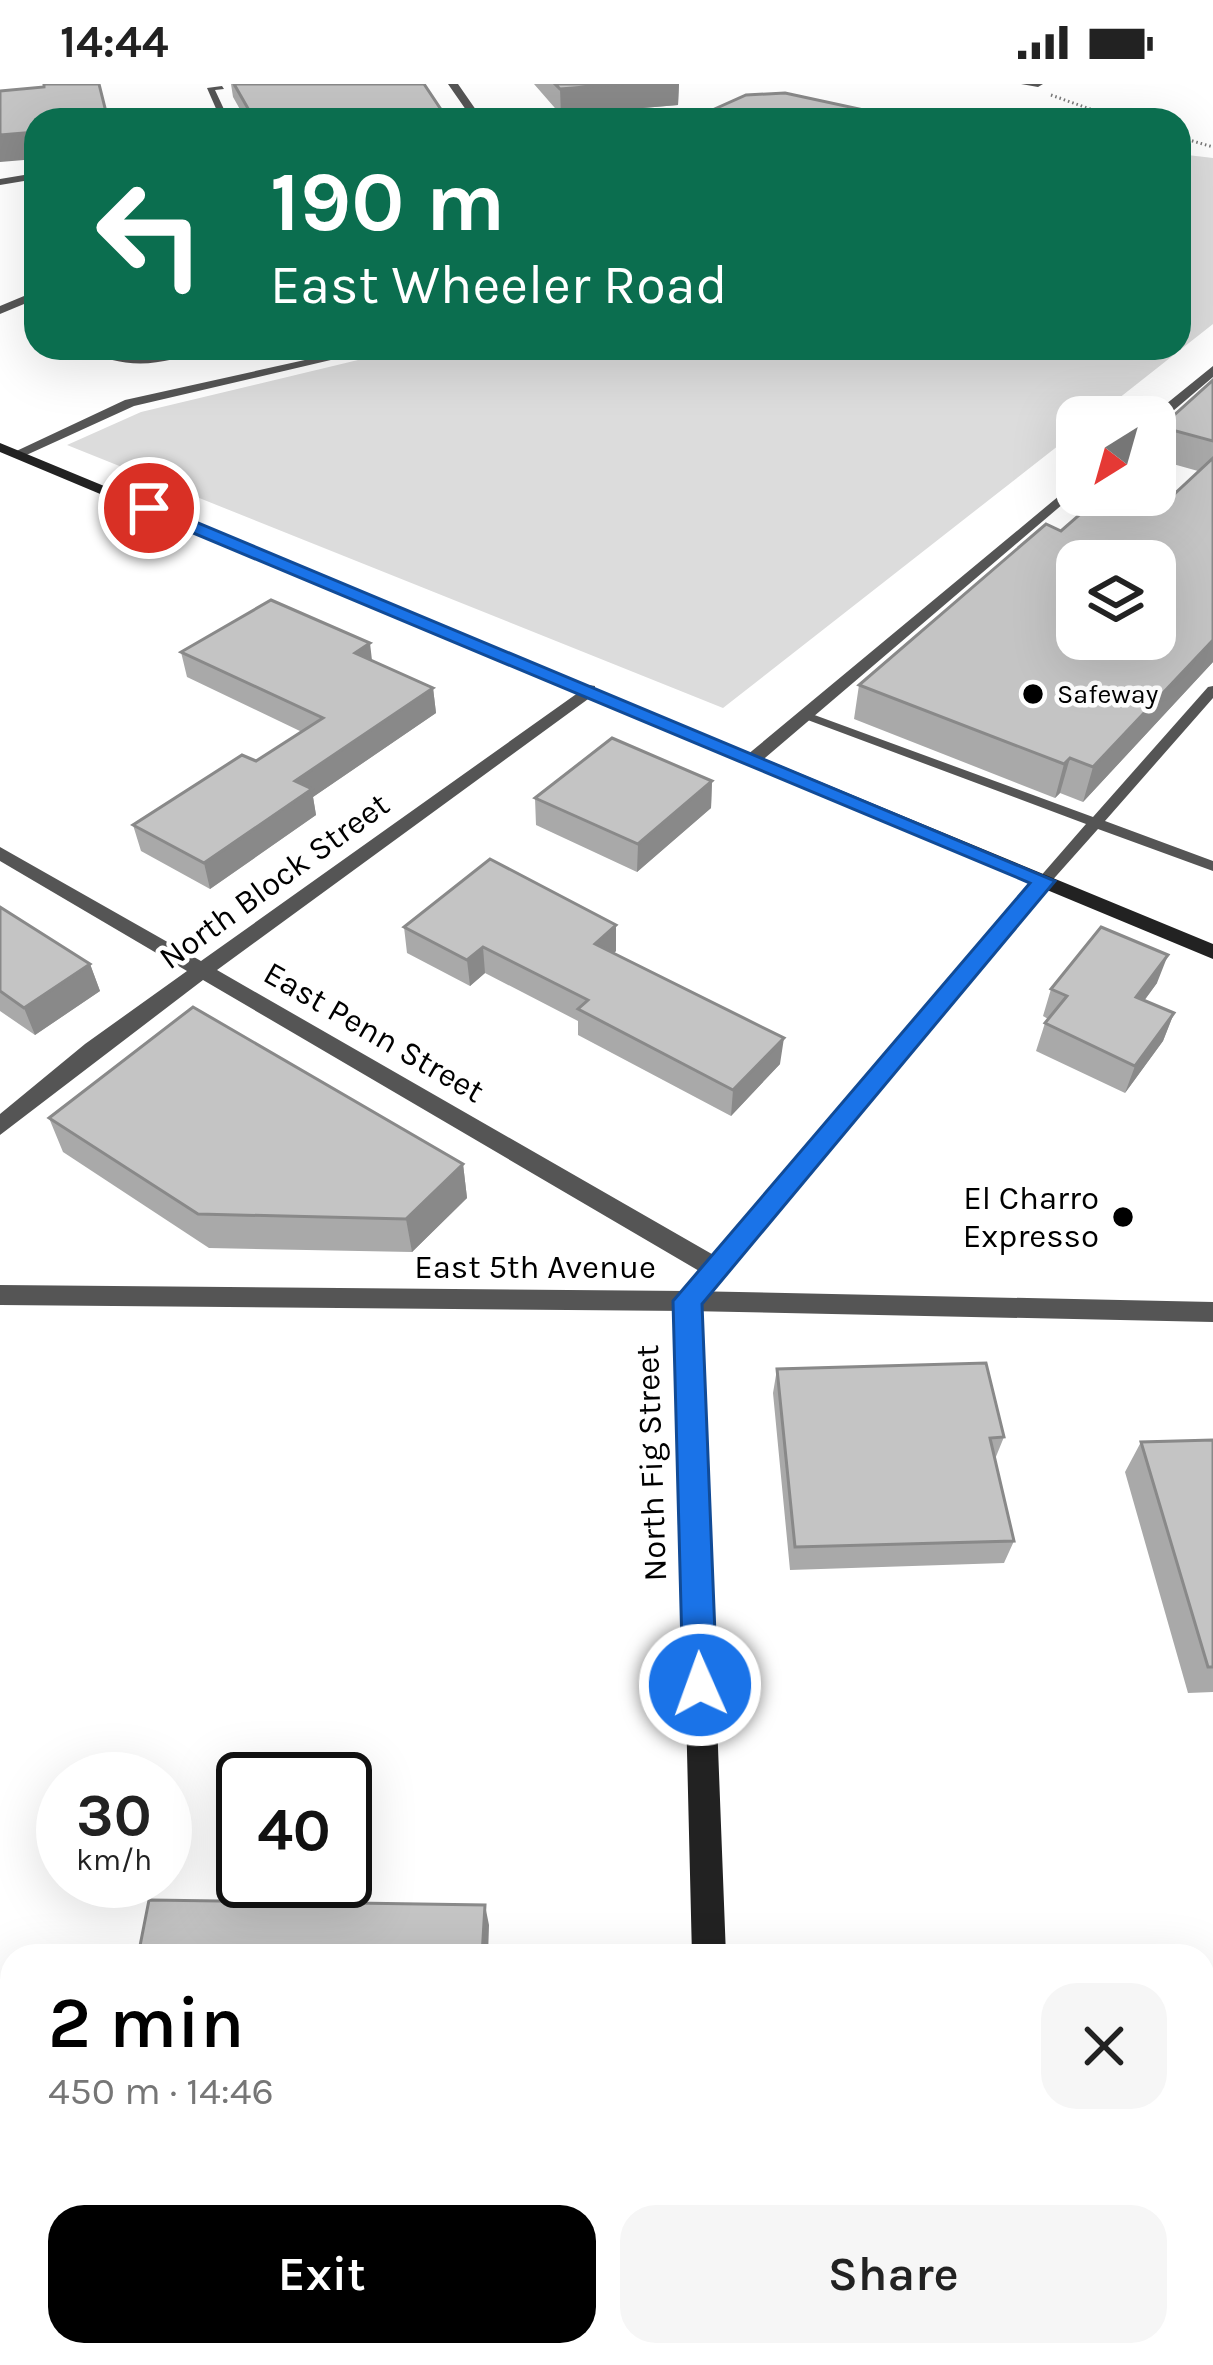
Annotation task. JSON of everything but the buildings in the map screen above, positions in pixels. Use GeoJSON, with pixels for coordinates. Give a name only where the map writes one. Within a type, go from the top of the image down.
{"type":"FeatureCollection","features":[{"type":"Feature","properties":{"kind":"main road"},"geometry":{"type":"LineString","coordinates":[[0,447],[1213,952]]}},
{"type":"Feature","properties":{"kind":"main road","name":"North Fig Street"},"geometry":{"type":"LineString","coordinates":[[709,1944],[688,1301],[1044,881]]}},
{"type":"Feature","properties":{"kind":"street"},"geometry":{"type":"LineString","coordinates":[[222,88],[263,84]]}},
{"type":"Feature","properties":{"kind":"street"},"geometry":{"type":"LineString","coordinates":[[1026,84],[1037,84]]}},
{"type":"Feature","properties":{"kind":"street"},"geometry":{"type":"LineString","coordinates":[[3,309],[21,315]]}},
{"type":"Feature","properties":{"kind":"street"},"geometry":{"type":"LineString","coordinates":[[118,360],[156,360]]}},
{"type":"Feature","properties":{"kind":"street"},"geometry":{"type":"LineString","coordinates":[[17,454],[130,404],[323,360]]}},
{"type":"Feature","properties":{"kind":"street"},"geometry":{"type":"LineString","coordinates":[[1176,401],[1213,370]]}},
{"type":"Feature","properties":{"kind":"street"},"geometry":{"type":"LineString","coordinates":[[753,759],[1056,503]]}},
{"type":"Feature","properties":{"kind":"street","name":"North Block Street"},"geometry":{"type":"LineString","coordinates":[[0,1127],[78,1061],[590,690]]}},
{"type":"Feature","properties":{"kind":"street","name":"East Penn Street"},"geometry":{"type":"LineString","coordinates":[[0,853],[715,1268]]}},
{"type":"Feature","properties":{"kind":"street","name":"East 5th Avenue"},"geometry":{"type":"LineString","coordinates":[[0,1295],[688,1301],[1213,1312]]}},
{"type":"Feature","properties":{"kind":"lane"},"geometry":{"type":"LineString","coordinates":[[219,108],[211,88],[222,88]]}},
{"type":"Feature","properties":{"kind":"lane"},"geometry":{"type":"LineString","coordinates":[[1044,881],[1213,690]]}},
{"type":"Feature","properties":{"kind":"lane"},"geometry":{"type":"LineString","coordinates":[[804,716],[1213,866]]}},
{"type":"Feature","properties":{"kind":"path"},"geometry":{"type":"LineString","coordinates":[[1026,84],[1089,108]]}},
{"type":"Feature","properties":{"kind":"shaded area"},"geometry":{"type":"Polygon","coordinates":[[[1191,155],[1213,158],[1213,324],[1191,341],[1191,155]]]}},
{"type":"Feature","properties":{"kind":"shaded area"},"geometry":{"type":"Polygon","coordinates":[[[358,360],[1167,360],[1122,396],[1056,396],[1056,447],[723,708],[67,445],[141,412],[358,360]]]}},
{"type":"Feature","properties":{"kind":"place","name":"Safeway"},"geometry":{"type":"Point","coordinates":[1033,694]}},
{"type":"Feature","properties":{"kind":"place","name":"El Charro Expresso"},"geometry":{"type":"Point","coordinates":[1123,1217]}},
{"type":"Feature","properties":{"kind":"route"},"geometry":{"type":"LineString","coordinates":[[149,508],[1044,881],[688,1301],[700,1685]]}}]}
